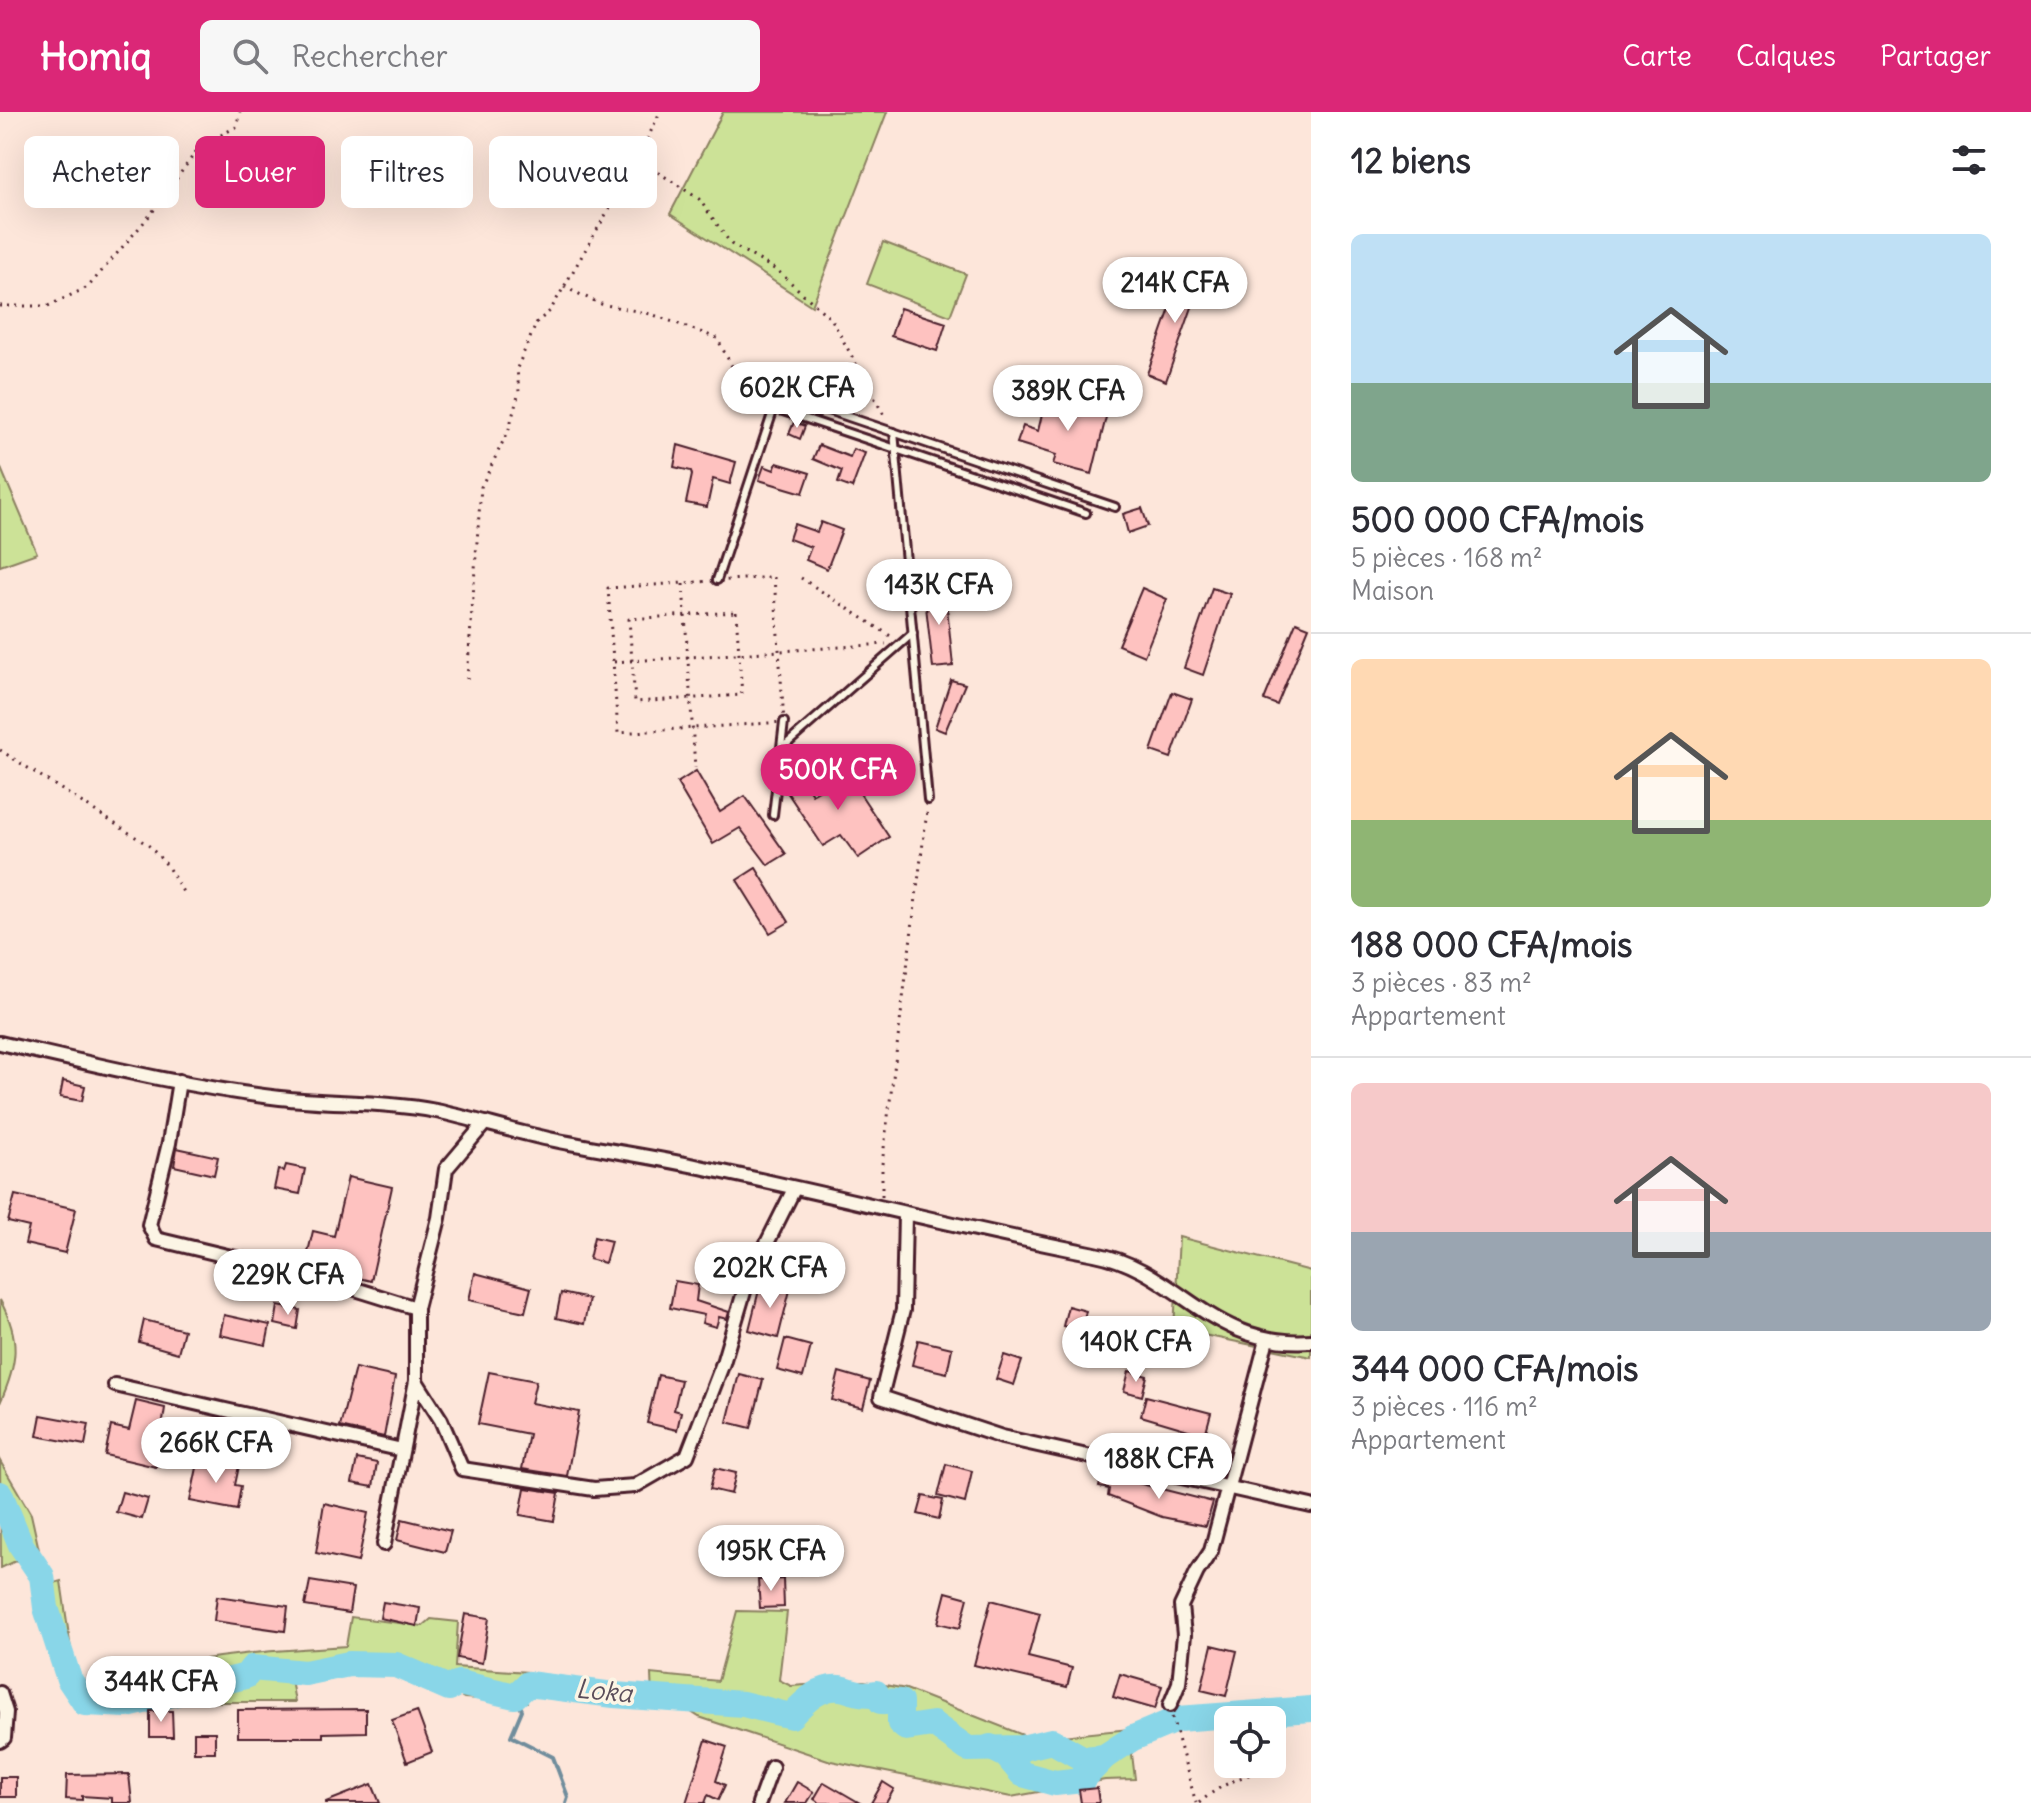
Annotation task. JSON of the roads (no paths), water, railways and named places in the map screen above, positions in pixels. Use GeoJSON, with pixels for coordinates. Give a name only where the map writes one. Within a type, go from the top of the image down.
{"type":"FeatureCollection","features":[{"type":"Feature","properties":{"kind":"street"},"geometry":{"type":"LineString","coordinates":[[0,1043],[179,1081],[281,1098],[435,1111],[1107,1256],[1151,1276],[1203,1314],[1234,1329],[1267,1339],[1311,1341]]}},
{"type":"Feature","properties":{"kind":"street"},"geometry":{"type":"LineString","coordinates":[[179,1081],[169,1143],[149,1225],[156,1239],[323,1279],[416,1308]]}},
{"type":"Feature","properties":{"kind":"street"},"geometry":{"type":"LineString","coordinates":[[384,1544],[416,1381],[416,1308],[439,1218],[446,1169],[485,1123]]}},
{"type":"Feature","properties":{"kind":"street"},"geometry":{"type":"LineString","coordinates":[[416,1381],[441,1420],[462,1469],[594,1489],[635,1486],[687,1456],[723,1363],[746,1285],[794,1189]]}},
{"type":"Feature","properties":{"kind":"street"},"geometry":{"type":"LineString","coordinates":[[905,1214],[903,1310],[881,1397],[1002,1437],[1311,1506]]}},
{"type":"Feature","properties":{"kind":"street"},"geometry":{"type":"LineString","coordinates":[[1170,1705],[1179,1683],[1184,1635],[1181,1606],[1211,1551],[1267,1339]]}},
{"type":"Feature","properties":{"kind":"street"},"geometry":{"type":"LineString","coordinates":[[115,1385],[402,1450]]}},
{"type":"Feature","properties":{"kind":"street"},"geometry":{"type":"LineString","coordinates":[[0,1693],[6,1712],[4,1738],[0,1741]]}},
{"type":"Feature","properties":{"kind":"street"},"geometry":{"type":"LineString","coordinates":[[759,1803],[772,1767]]}},
{"type":"Feature","properties":{"kind":"lane"},"geometry":{"type":"LineString","coordinates":[[739,380],[1115,507]]}},
{"type":"Feature","properties":{"kind":"lane"},"geometry":{"type":"LineString","coordinates":[[717,580],[779,393]]}},
{"type":"Feature","properties":{"kind":"lane"},"geometry":{"type":"LineString","coordinates":[[774,408],[1086,513]]}},
{"type":"Feature","properties":{"kind":"lane"},"geometry":{"type":"LineString","coordinates":[[894,432],[928,800]]}},
{"type":"Feature","properties":{"kind":"lane"},"geometry":{"type":"LineString","coordinates":[[781,749],[913,632]]}},
{"type":"Feature","properties":{"kind":"lane"},"geometry":{"type":"LineString","coordinates":[[773,815],[784,722]]}},
{"type":"Feature","properties":{"kind":"waterway","name":"Loka"},"geometry":{"type":"LineString","coordinates":[[0,1494],[21,1545],[42,1576],[46,1608],[69,1679],[85,1703],[128,1705],[246,1676],[252,1668],[305,1673],[349,1664],[396,1665],[449,1688],[459,1683],[515,1696],[528,1684],[614,1695],[743,1704],[791,1716],[821,1691],[837,1688],[876,1693],[881,1701],[900,1702],[900,1723],[906,1728],[933,1724],[968,1749],[1022,1748],[1052,1741],[1084,1759],[1104,1757],[1133,1738],[1178,1719],[1311,1709]]}},
{"type":"Feature","properties":{"kind":"waterway"},"geometry":{"type":"LineString","coordinates":[[515,1696],[522,1710],[511,1736],[553,1757],[568,1797],[566,1803]]}},
{"type":"Feature","properties":{"kind":"waterway"},"geometry":{"type":"LineString","coordinates":[[990,1747],[1006,1755],[1022,1774],[1055,1783],[1082,1780],[1104,1757]]}}]}
